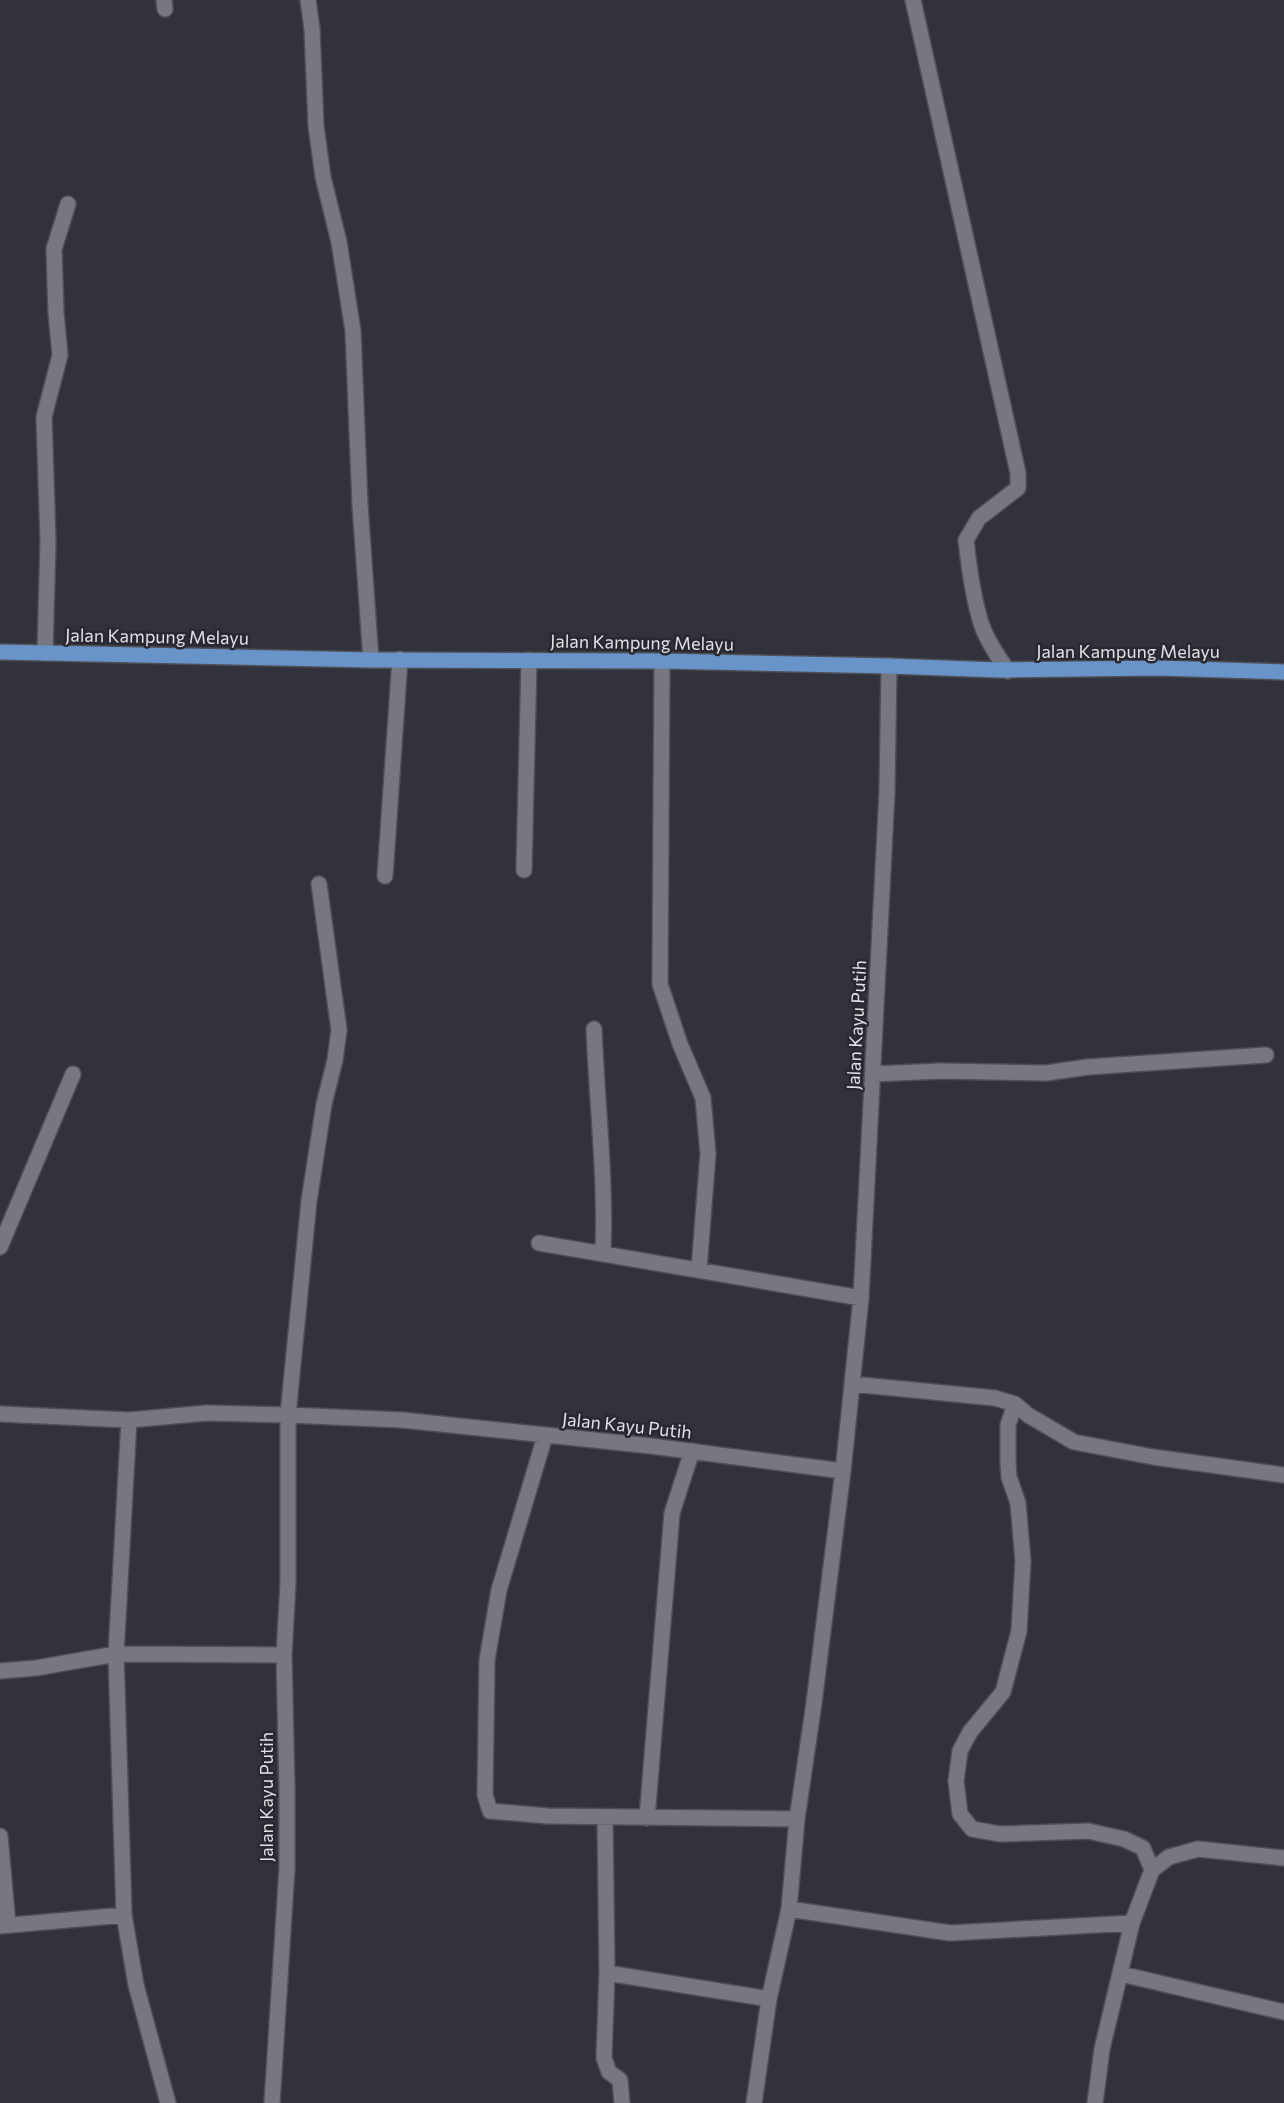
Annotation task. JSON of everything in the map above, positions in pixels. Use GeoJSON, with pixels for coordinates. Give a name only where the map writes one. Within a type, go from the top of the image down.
{"type":"FeatureCollection","features":[{"type":"Feature","properties":{"kind":"main road","name":"Jalan Kampung Melayu"},"geometry":{"type":"LineString","coordinates":[[0,652],[370,660],[662,661],[1003,670],[1158,668],[1284,672]]}},
{"type":"Feature","properties":{"kind":"street"},"geometry":{"type":"LineString","coordinates":[[308,0],[312,29],[316,126],[323,177],[339,242],[353,331],[360,506],[370,660]]}},
{"type":"Feature","properties":{"kind":"street"},"geometry":{"type":"LineString","coordinates":[[913,0],[1018,473],[1018,488],[979,518],[966,540],[982,627],[1003,670]]}},
{"type":"Feature","properties":{"kind":"street"},"geometry":{"type":"LineString","coordinates":[[45,653],[48,541],[44,417],[60,355],[54,249],[68,204]]}},
{"type":"Feature","properties":{"kind":"street"},"geometry":{"type":"LineString","coordinates":[[385,876],[400,660]]}},
{"type":"Feature","properties":{"kind":"street"},"geometry":{"type":"LineString","coordinates":[[524,870],[529,660]]}},
{"type":"Feature","properties":{"kind":"street"},"geometry":{"type":"LineString","coordinates":[[662,661],[660,984],[680,1044],[703,1098],[708,1154],[699,1269]]}},
{"type":"Feature","properties":{"kind":"street","name":"Jalan Kayu Putih"},"geometry":{"type":"LineString","coordinates":[[273,2103],[286,1868],[284,1655],[288,1583],[288,1415],[402,1420],[692,1451],[843,1471],[861,1298],[887,792],[889,666]]}},
{"type":"Feature","properties":{"kind":"street"},"geometry":{"type":"LineString","coordinates":[[0,1414],[129,1420],[207,1413],[288,1415],[309,1201],[324,1104],[335,1060],[339,1030],[319,884]]}},
{"type":"Feature","properties":{"kind":"street"},"geometry":{"type":"LineString","coordinates":[[594,1029],[596,1085],[603,1155],[605,1213],[603,1253]]}},
{"type":"Feature","properties":{"kind":"street"},"geometry":{"type":"LineString","coordinates":[[873,1074],[941,1071],[1046,1073],[1088,1067],[1266,1056]]}},
{"type":"Feature","properties":{"kind":"street"},"geometry":{"type":"LineString","coordinates":[[0,1247],[73,1074]]}},
{"type":"Feature","properties":{"kind":"street"},"geometry":{"type":"LineString","coordinates":[[539,1243],[861,1298]]}},
{"type":"Feature","properties":{"kind":"street"},"geometry":{"type":"LineString","coordinates":[[852,1384],[995,1398],[1015,1404],[1028,1415],[1074,1442],[1154,1457],[1284,1475]]}},
{"type":"Feature","properties":{"kind":"street"},"geometry":{"type":"LineString","coordinates":[[1015,1404],[1008,1425],[1008,1463],[1009,1477],[1018,1503],[1022,1549],[1019,1631],[1003,1692],[970,1732],[960,1751],[956,1781],[960,1815],[972,1829],[1000,1834],[1088,1831],[1124,1839],[1143,1848],[1152,1870]]}},
{"type":"Feature","properties":{"kind":"street"},"geometry":{"type":"LineString","coordinates":[[129,1420],[116,1654],[124,1915],[136,1985],[168,2103]]}},
{"type":"Feature","properties":{"kind":"street"},"geometry":{"type":"LineString","coordinates":[[545,1436],[499,1590],[487,1660],[485,1795],[490,1811],[548,1816],[797,1819]]}},
{"type":"Feature","properties":{"kind":"street"},"geometry":{"type":"LineString","coordinates":[[647,1818],[672,1513],[692,1451]]}},
{"type":"Feature","properties":{"kind":"street"},"geometry":{"type":"LineString","coordinates":[[754,2103],[769,2000],[789,1909],[797,1819],[843,1471]]}},
{"type":"Feature","properties":{"kind":"street"},"geometry":{"type":"LineString","coordinates":[[0,1671],[36,1668],[116,1654],[284,1655]]}},
{"type":"Feature","properties":{"kind":"street"},"geometry":{"type":"LineString","coordinates":[[605,1816],[607,1973],[604,2058],[609,2072],[620,2080],[622,2103]]}},
{"type":"Feature","properties":{"kind":"street"},"geometry":{"type":"LineString","coordinates":[[0,1836],[4,1925],[124,1915]]}},
{"type":"Feature","properties":{"kind":"street"},"geometry":{"type":"LineString","coordinates":[[1095,2103],[1102,2049],[1132,1923],[1152,1870],[1169,1857],[1198,1849],[1284,1858]]}},
{"type":"Feature","properties":{"kind":"street"},"geometry":{"type":"LineString","coordinates":[[789,1909],[950,1933],[1132,1923]]}},
{"type":"Feature","properties":{"kind":"street"},"geometry":{"type":"LineString","coordinates":[[607,1973],[769,2000]]}},
{"type":"Feature","properties":{"kind":"street"},"geometry":{"type":"LineString","coordinates":[[1120,1974],[1284,2012]]}}]}
